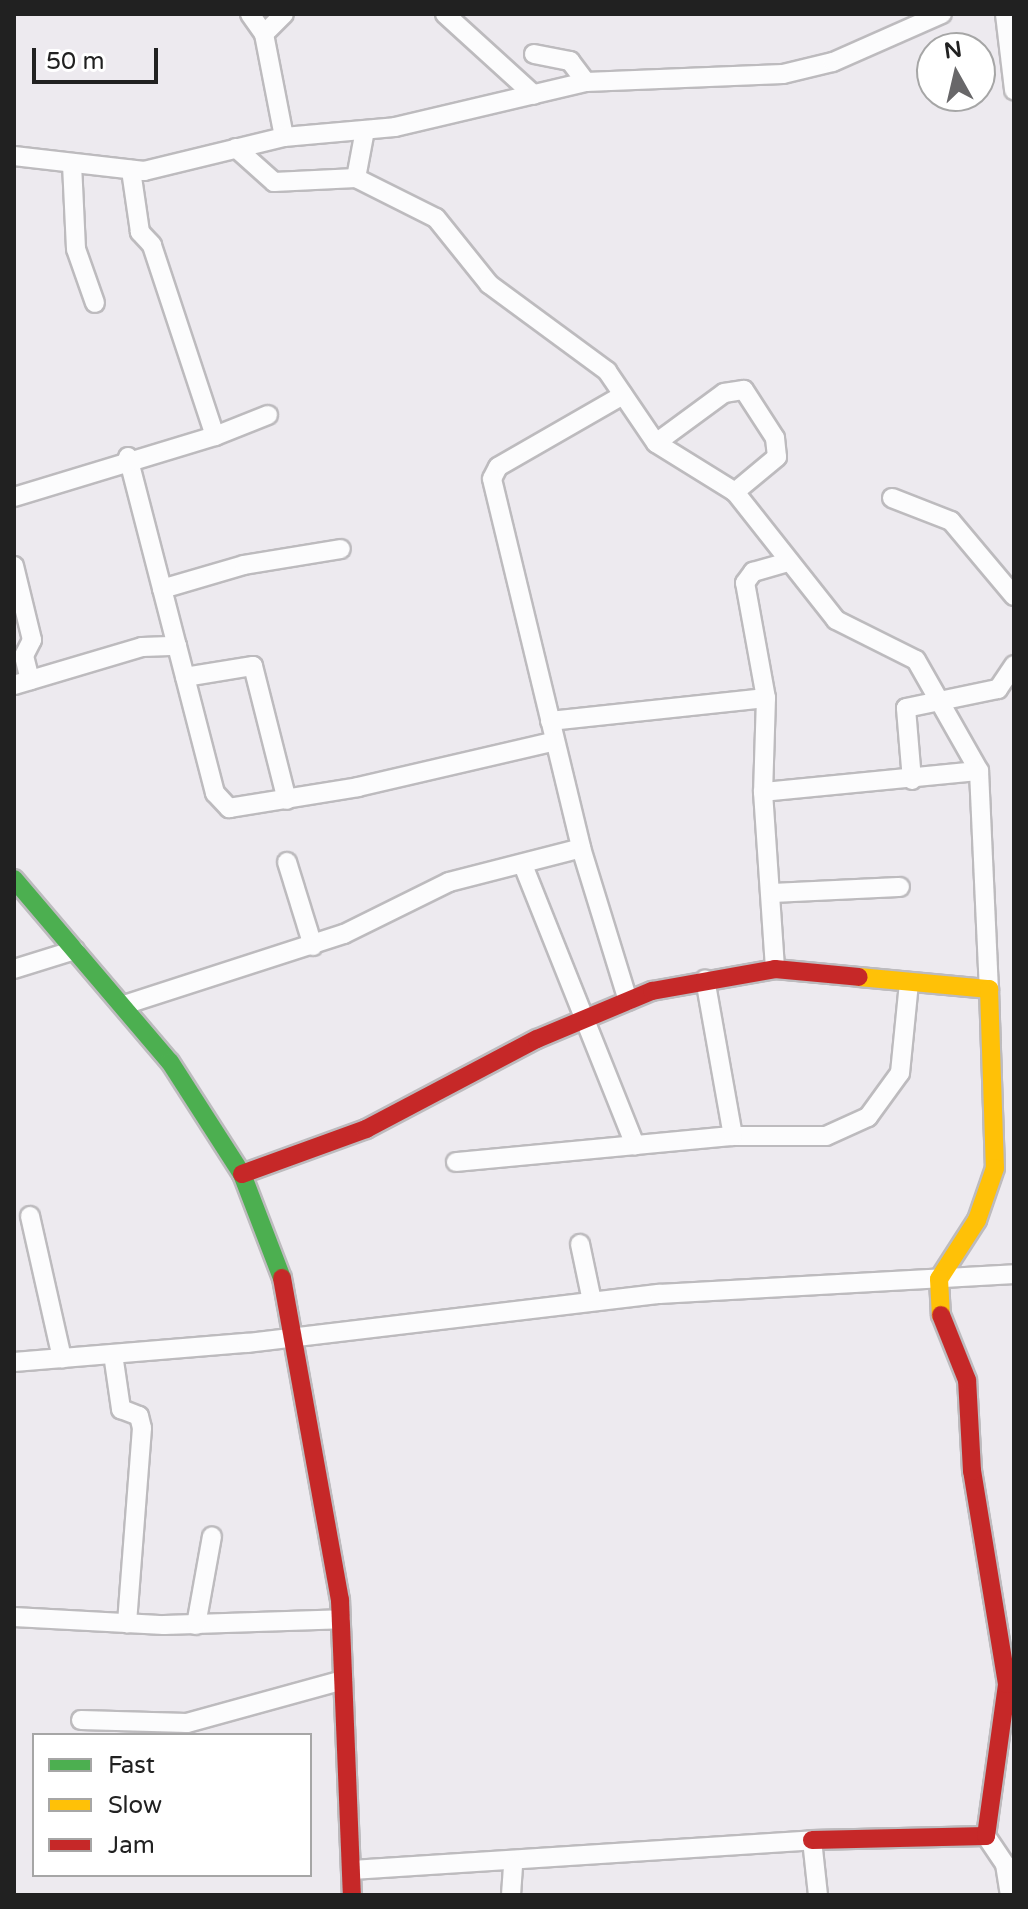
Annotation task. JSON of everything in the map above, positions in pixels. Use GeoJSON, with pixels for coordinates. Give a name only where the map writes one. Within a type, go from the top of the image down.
{"type":"FeatureCollection","features":[{"type":"Feature","properties":{"kind":"street"},"geometry":{"type":"LineString","coordinates":[[250,14],[264,34],[284,137]]}},
{"type":"Feature","properties":{"kind":"street"},"geometry":{"type":"LineString","coordinates":[[264,34],[284,14]]}},
{"type":"Feature","properties":{"kind":"street"},"geometry":{"type":"LineString","coordinates":[[445,14],[534,95]]}},
{"type":"Feature","properties":{"kind":"street"},"geometry":{"type":"LineString","coordinates":[[14,156],[131,170],[284,137],[365,130],[586,82],[783,74],[833,62],[942,14]]}},
{"type":"Feature","properties":{"kind":"street"},"geometry":{"type":"LineString","coordinates":[[1005,14],[1014,90]]}},
{"type":"Feature","properties":{"kind":"street"},"geometry":{"type":"LineString","coordinates":[[534,54],[570,61],[586,82]]}},
{"type":"Feature","properties":{"kind":"street"},"geometry":{"type":"LineString","coordinates":[[356,178],[365,130]]}},
{"type":"Feature","properties":{"kind":"street"},"geometry":{"type":"LineString","coordinates":[[236,148],[274,182],[356,178],[436,218],[489,284],[562,331],[656,443],[735,492],[836,620],[900,648],[942,697],[979,771],[995,1168],[977,1220],[939,1279],[938,1311],[967,1380],[972,1471],[1009,1702],[986,1836],[1005,1864],[1010,1895]]}},
{"type":"Feature","properties":{"kind":"street"},"geometry":{"type":"LineString","coordinates":[[72,164],[76,249],[95,303]]}},
{"type":"Feature","properties":{"kind":"street"},"geometry":{"type":"LineString","coordinates":[[131,170],[140,232],[152,245],[215,436]]}},
{"type":"Feature","properties":{"kind":"street"},"geometry":{"type":"LineString","coordinates":[[656,443],[724,393],[744,390],[775,438],[777,457],[735,492]]}},
{"type":"Feature","properties":{"kind":"street"},"geometry":{"type":"LineString","coordinates":[[617,398],[498,467],[492,479],[581,848],[628,1001]]}},
{"type":"Feature","properties":{"kind":"street"},"geometry":{"type":"LineString","coordinates":[[14,497],[128,457],[215,436],[268,415]]}},
{"type":"Feature","properties":{"kind":"street"},"geometry":{"type":"LineString","coordinates":[[128,457],[220,804],[287,800],[555,741]]}},
{"type":"Feature","properties":{"kind":"street"},"geometry":{"type":"LineString","coordinates":[[892,498],[951,521],[1014,596]]}},
{"type":"Feature","properties":{"kind":"street"},"geometry":{"type":"LineString","coordinates":[[162,589],[244,565],[341,549]]}},
{"type":"Feature","properties":{"kind":"street"},"geometry":{"type":"LineString","coordinates":[[775,969],[763,792],[766,698],[745,583],[753,572],[788,562]]}},
{"type":"Feature","properties":{"kind":"street"},"geometry":{"type":"LineString","coordinates":[[14,566],[32,640],[24,656],[22,682],[142,647],[177,646]]}},
{"type":"Feature","properties":{"kind":"street"},"geometry":{"type":"LineString","coordinates":[[185,677],[253,666],[287,800]]}},
{"type":"Feature","properties":{"kind":"street"},"geometry":{"type":"LineString","coordinates":[[912,780],[902,716],[911,704],[998,689],[1013,673]]}},
{"type":"Feature","properties":{"kind":"street"},"geometry":{"type":"LineString","coordinates":[[550,721],[766,698]]}},
{"type":"Feature","properties":{"kind":"street"},"geometry":{"type":"LineString","coordinates":[[763,792],[912,780],[979,771]]}},
{"type":"Feature","properties":{"kind":"street"},"geometry":{"type":"LineString","coordinates":[[127,1004],[313,946],[449,882],[581,848]]}},
{"type":"Feature","properties":{"kind":"street"},"geometry":{"type":"LineString","coordinates":[[287,862],[313,946]]}},
{"type":"Feature","properties":{"kind":"street"},"geometry":{"type":"LineString","coordinates":[[523,865],[582,1019],[635,1145]]}},
{"type":"Feature","properties":{"kind":"street"},"geometry":{"type":"LineString","coordinates":[[14,879],[127,1004],[242,1174],[298,1336],[341,1619],[352,1895]]}},
{"type":"Feature","properties":{"kind":"street"},"geometry":{"type":"LineString","coordinates":[[771,893],[900,887]]}},
{"type":"Feature","properties":{"kind":"street"},"geometry":{"type":"LineString","coordinates":[[14,969],[75,950]]}},
{"type":"Feature","properties":{"kind":"street"},"geometry":{"type":"LineString","coordinates":[[242,1174],[421,1104],[582,1019],[628,1001],[705,979],[775,969],[989,989]]}},
{"type":"Feature","properties":{"kind":"street"},"geometry":{"type":"LineString","coordinates":[[705,979],[733,1136]]}},
{"type":"Feature","properties":{"kind":"street"},"geometry":{"type":"LineString","coordinates":[[456,1162],[733,1136],[826,1136],[868,1117],[900,1073],[909,983]]}},
{"type":"Feature","properties":{"kind":"street"},"geometry":{"type":"LineString","coordinates":[[30,1216],[62,1358]]}},
{"type":"Feature","properties":{"kind":"street"},"geometry":{"type":"LineString","coordinates":[[580,1244],[592,1301]]}},
{"type":"Feature","properties":{"kind":"street"},"geometry":{"type":"LineString","coordinates":[[14,1362],[298,1336],[592,1301],[1014,1274]]}},
{"type":"Feature","properties":{"kind":"street"},"geometry":{"type":"LineString","coordinates":[[113,1354],[121,1409],[139,1416],[142,1428],[127,1623]]}},
{"type":"Feature","properties":{"kind":"street"},"geometry":{"type":"LineString","coordinates":[[196,1625],[212,1536]]}},
{"type":"Feature","properties":{"kind":"street"},"geometry":{"type":"LineString","coordinates":[[14,1617],[196,1625],[341,1619]]}},
{"type":"Feature","properties":{"kind":"street"},"geometry":{"type":"LineString","coordinates":[[81,1720],[187,1723],[343,1680]]}},
{"type":"Feature","properties":{"kind":"street"},"geometry":{"type":"LineString","coordinates":[[353,1870],[513,1864],[812,1840],[986,1836]]}},
{"type":"Feature","properties":{"kind":"street"},"geometry":{"type":"LineString","coordinates":[[812,1840],[818,1895]]}},
{"type":"Feature","properties":{"kind":"street"},"geometry":{"type":"LineString","coordinates":[[511,1895],[513,1864]]}},
{"type":"Feature","properties":{"kind":"traffic: fast"},"geometry":{"type":"LineString","coordinates":[[14,879],[170,1062],[242,1174],[282,1278]]}},
{"type":"Feature","properties":{"kind":"traffic: slow"},"geometry":{"type":"LineString","coordinates":[[859,977],[989,989],[995,1168],[977,1220],[939,1279],[941,1315]]}},
{"type":"Feature","properties":{"kind":"traffic: jam"},"geometry":{"type":"LineString","coordinates":[[242,1174],[366,1129],[537,1039],[652,991],[775,969],[859,977]]}},
{"type":"Feature","properties":{"kind":"traffic: jam"},"geometry":{"type":"LineString","coordinates":[[282,1278],[340,1600],[352,1895]]}},
{"type":"Feature","properties":{"kind":"traffic: jam"},"geometry":{"type":"LineString","coordinates":[[812,1840],[986,1836],[1007,1684],[972,1471],[967,1380],[941,1315]]}}]}
